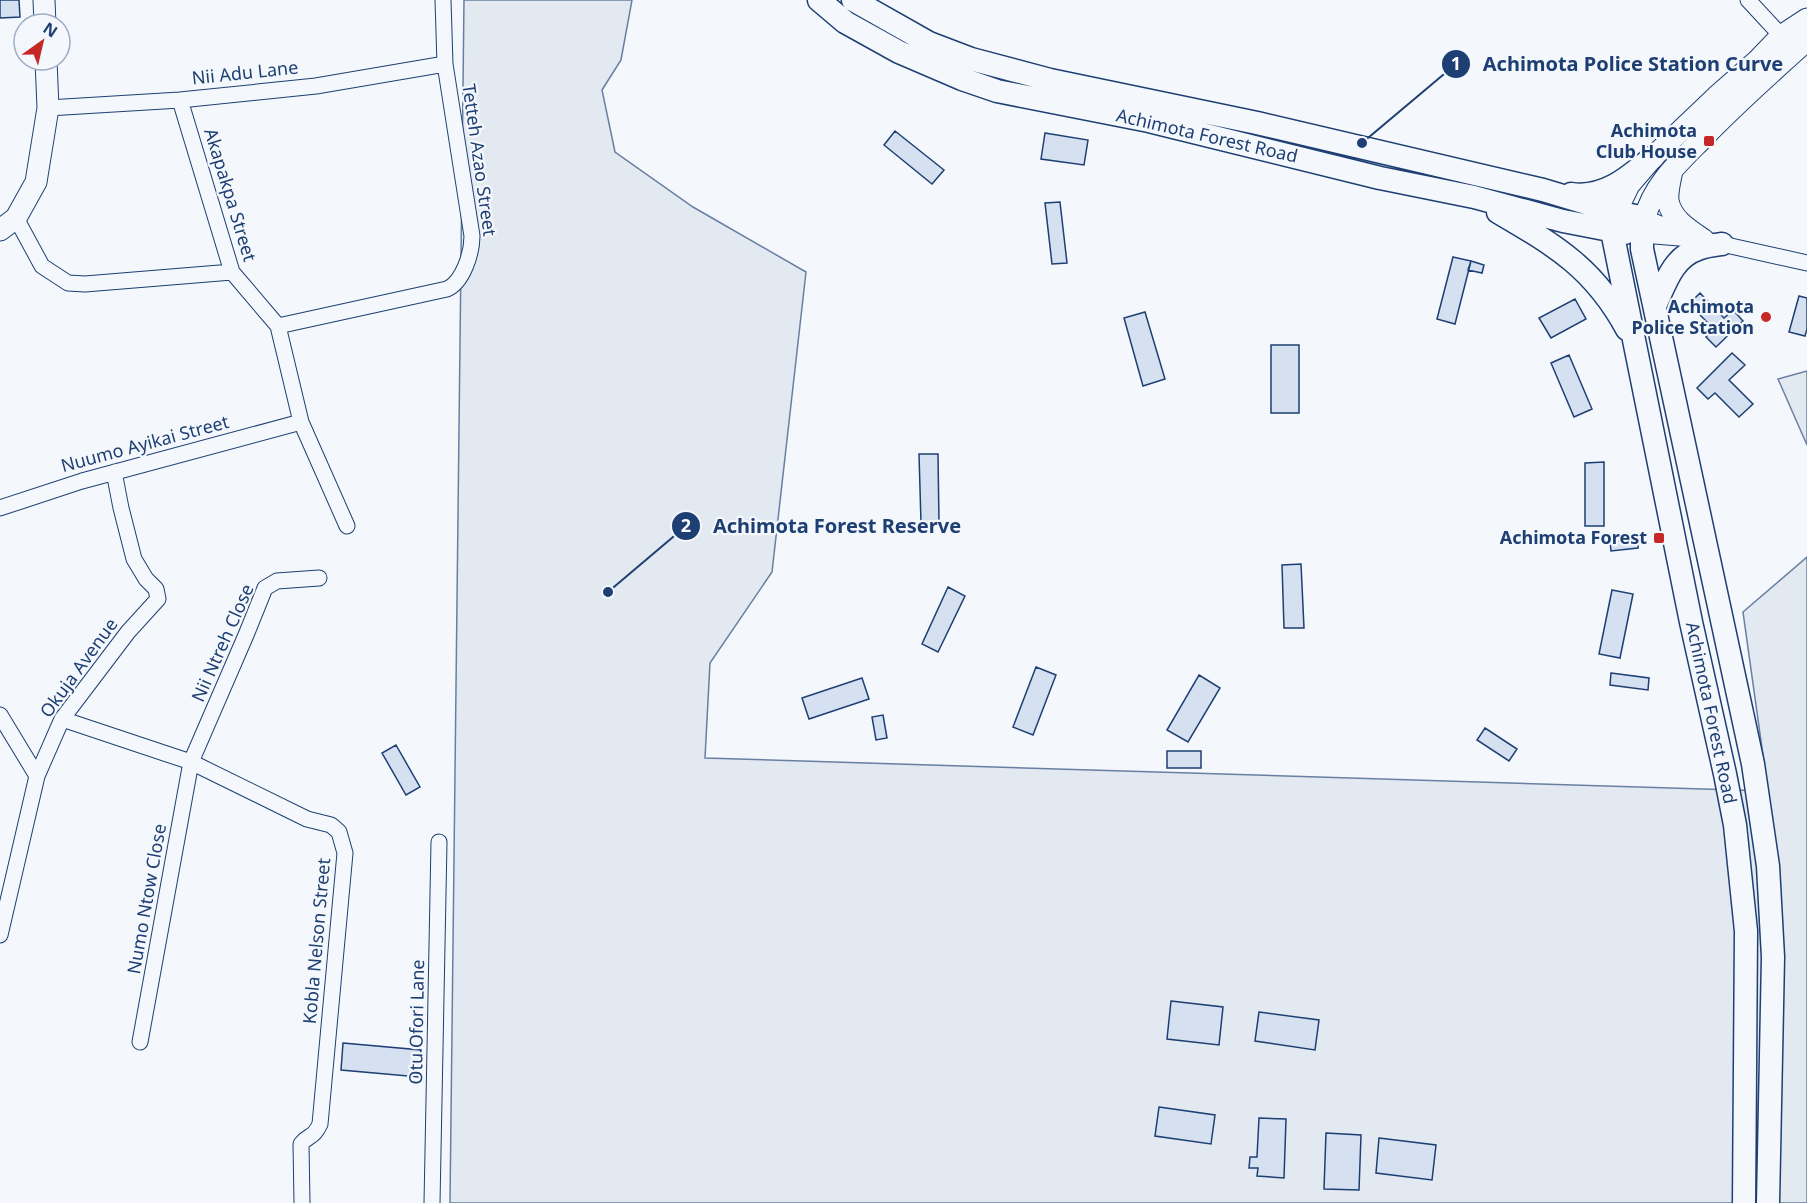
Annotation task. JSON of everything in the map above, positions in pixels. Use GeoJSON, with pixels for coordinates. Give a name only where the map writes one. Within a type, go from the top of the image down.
{"type":"FeatureCollection","features":[{"type":"Feature","properties":{"kind":"main road","name":"Achimota Forest Road"},"geometry":{"type":"LineString","coordinates":[[819,0],[845,22],[899,52],[997,91],[1149,121],[1368,175],[1474,197],[1563,221],[1614,221],[1643,227],[1642,249],[1695,502],[1722,693],[1725,774],[1735,825],[1746,931],[1744,1203]]}},
{"type":"Feature","properties":{"kind":"main road","name":"Achimota Forest Road"},"geometry":{"type":"LineString","coordinates":[[854,0],[929,43],[971,59],[1050,80],[1257,123],[1543,190],[1614,221]]}},
{"type":"Feature","properties":{"kind":"main road"},"geometry":{"type":"LineString","coordinates":[[1643,227],[1648,205],[1657,189],[1795,42],[1807,19]]}},
{"type":"Feature","properties":{"kind":"main road"},"geometry":{"type":"LineString","coordinates":[[1543,190],[1578,195],[1612,188],[1653,157],[1716,97],[1757,62],[1795,42]]}},
{"type":"Feature","properties":{"kind":"main road"},"geometry":{"type":"LineString","coordinates":[[8,224],[36,182],[48,108],[46,72]]}},
{"type":"Feature","properties":{"kind":"main road"},"geometry":{"type":"LineString","coordinates":[[1614,221],[1629,185],[1653,157]]}},
{"type":"Feature","properties":{"kind":"main road"},"geometry":{"type":"LineString","coordinates":[[1672,171],[1668,200],[1673,214],[1682,225],[1713,242]]}},
{"type":"Feature","properties":{"kind":"main road"},"geometry":{"type":"LineString","coordinates":[[1474,197],[1538,234],[1583,269],[1603,290],[1636,347]]}},
{"type":"Feature","properties":{"kind":"main road","name":"Achimota Forest Road"},"geometry":{"type":"LineString","coordinates":[[1614,221],[1636,347],[1722,693],[1753,765],[1768,866],[1771,913],[1772,998],[1768,1203]]}},
{"type":"Feature","properties":{"kind":"main road"},"geometry":{"type":"LineString","coordinates":[[1655,306],[1668,275],[1677,263],[1696,249],[1713,242]]}},
{"type":"Feature","properties":{"kind":"street","name":"Tetteh Azao Street"},"geometry":{"type":"LineString","coordinates":[[278,326],[447,289],[456,284],[472,244],[472,236],[445,64],[443,0]]}},
{"type":"Feature","properties":{"kind":"street"},"geometry":{"type":"LineString","coordinates":[[1748,0],[1795,42]]}},
{"type":"Feature","properties":{"kind":"street","name":"Nii Adu Lane"},"geometry":{"type":"LineString","coordinates":[[48,108],[180,99],[316,86],[445,64]]}},
{"type":"Feature","properties":{"kind":"street","name":"Akapakpa Street"},"geometry":{"type":"LineString","coordinates":[[180,99],[232,272],[278,326],[301,422],[347,526]]}},
{"type":"Feature","properties":{"kind":"street"},"geometry":{"type":"LineString","coordinates":[[8,224],[42,266],[68,283],[85,285],[232,272]]}},
{"type":"Feature","properties":{"kind":"street"},"geometry":{"type":"LineString","coordinates":[[1643,227],[1807,263]]}},
{"type":"Feature","properties":{"kind":"street","name":"Nuumo Ayikai Street"},"geometry":{"type":"LineString","coordinates":[[0,508],[82,481],[301,422]]}},
{"type":"Feature","properties":{"kind":"street","name":"Okuja Avenue"},"geometry":{"type":"LineString","coordinates":[[1,924],[37,776],[62,719],[128,632],[158,599],[156,589],[146,579],[134,559],[114,472]]}},
{"type":"Feature","properties":{"kind":"street","name":"Nii Ntreh Close"},"geometry":{"type":"LineString","coordinates":[[191,762],[265,588],[277,581],[319,578]]}},
{"type":"Feature","properties":{"kind":"street"},"geometry":{"type":"LineString","coordinates":[[0,715],[37,776]]}},
{"type":"Feature","properties":{"kind":"street","name":"Kobla Nelson Street"},"geometry":{"type":"LineString","coordinates":[[62,719],[191,762],[307,819],[331,825],[339,832],[345,853],[320,1124],[315,1135],[301,1144],[302,1203]]}},
{"type":"Feature","properties":{"kind":"street","name":"Numo Ntow Close"},"geometry":{"type":"LineString","coordinates":[[140,1042],[191,762]]}},
{"type":"Feature","properties":{"kind":"street","name":"Otu Ofori Lane"},"geometry":{"type":"LineString","coordinates":[[432,1203],[439,842]]}},
{"type":"Feature","properties":{"kind":"shaded area"},"geometry":{"type":"Polygon","coordinates":[[[464,0],[632,0],[621,60],[602,90],[615,152],[693,207],[806,272],[772,572],[710,663],[705,758],[1768,791],[1743,612],[1807,557],[1807,1203],[450,1203],[464,0]]]}},
{"type":"Feature","properties":{"kind":"shaded area"},"geometry":{"type":"Polygon","coordinates":[[[1807,371],[1807,445],[1778,379],[1807,371]]]}},
{"type":"Feature","properties":{"kind":"building"},"geometry":{"type":"Polygon","coordinates":[[[0,0],[19,0],[20,12],[12,12],[12,17],[0,18],[0,0]]]}},
{"type":"Feature","properties":{"kind":"building"},"geometry":{"type":"Polygon","coordinates":[[[895,131],[944,170],[932,184],[884,145],[895,131]]]}},
{"type":"Feature","properties":{"kind":"building"},"geometry":{"type":"Polygon","coordinates":[[[1045,133],[1088,140],[1084,165],[1041,159],[1045,133]]]}},
{"type":"Feature","properties":{"kind":"building"},"geometry":{"type":"Polygon","coordinates":[[[1060,202],[1067,263],[1052,264],[1045,203],[1060,202]]]}},
{"type":"Feature","properties":{"kind":"building"},"geometry":{"type":"Polygon","coordinates":[[[1453,257],[1471,261],[1455,324],[1437,319],[1453,257]]]}},
{"type":"Feature","properties":{"kind":"building"},"geometry":{"type":"Polygon","coordinates":[[[1471,261],[1484,265],[1482,273],[1468,270],[1471,261]]]}},
{"type":"Feature","properties":{"kind":"building"},"geometry":{"type":"Polygon","coordinates":[[[1700,293],[1724,318],[1733,310],[1743,321],[1716,347],[1706,337],[1714,329],[1689,304],[1700,293]]]}},
{"type":"Feature","properties":{"kind":"building"},"geometry":{"type":"Polygon","coordinates":[[[1799,296],[1807,298],[1805,336],[1789,332],[1799,296]]]}},
{"type":"Feature","properties":{"kind":"building"},"geometry":{"type":"Polygon","coordinates":[[[1575,299],[1586,319],[1551,338],[1539,318],[1575,299]]]}},
{"type":"Feature","properties":{"kind":"building"},"geometry":{"type":"Polygon","coordinates":[[[1145,312],[1165,379],[1143,386],[1124,318],[1145,312]]]}},
{"type":"Feature","properties":{"kind":"building"},"geometry":{"type":"Polygon","coordinates":[[[1271,345],[1299,345],[1299,413],[1271,413],[1271,345]]]}},
{"type":"Feature","properties":{"kind":"building"},"geometry":{"type":"Polygon","coordinates":[[[1732,353],[1745,365],[1729,380],[1753,404],[1739,417],[1715,393],[1708,399],[1697,388],[1732,353]]]}},
{"type":"Feature","properties":{"kind":"building"},"geometry":{"type":"Polygon","coordinates":[[[1569,355],[1592,409],[1574,417],[1551,363],[1569,355]]]}},
{"type":"Feature","properties":{"kind":"building"},"geometry":{"type":"Polygon","coordinates":[[[919,454],[938,454],[939,523],[921,523],[919,454]]]}},
{"type":"Feature","properties":{"kind":"building"},"geometry":{"type":"Polygon","coordinates":[[[1604,462],[1604,526],[1585,526],[1585,463],[1604,462]]]}},
{"type":"Feature","properties":{"kind":"building"},"geometry":{"type":"Polygon","coordinates":[[[1638,539],[1638,548],[1611,551],[1610,542],[1638,539]]]}},
{"type":"Feature","properties":{"kind":"building"},"geometry":{"type":"Polygon","coordinates":[[[1301,564],[1304,628],[1284,628],[1282,565],[1301,564]]]}},
{"type":"Feature","properties":{"kind":"building"},"geometry":{"type":"Polygon","coordinates":[[[948,587],[965,596],[938,652],[922,644],[948,587]]]}},
{"type":"Feature","properties":{"kind":"building"},"geometry":{"type":"Polygon","coordinates":[[[1612,590],[1633,594],[1620,658],[1599,654],[1612,590]]]}},
{"type":"Feature","properties":{"kind":"building"},"geometry":{"type":"Polygon","coordinates":[[[1036,667],[1056,675],[1033,735],[1013,727],[1036,667]]]}},
{"type":"Feature","properties":{"kind":"building"},"geometry":{"type":"Polygon","coordinates":[[[1611,673],[1649,678],[1648,690],[1610,685],[1611,673]]]}},
{"type":"Feature","properties":{"kind":"building"},"geometry":{"type":"Polygon","coordinates":[[[1199,675],[1220,688],[1188,742],[1167,730],[1199,675]]]}},
{"type":"Feature","properties":{"kind":"building"},"geometry":{"type":"Polygon","coordinates":[[[862,678],[869,699],[809,719],[802,698],[862,678]]]}},
{"type":"Feature","properties":{"kind":"building"},"geometry":{"type":"Polygon","coordinates":[[[883,715],[887,738],[876,740],[872,717],[883,715]]]}},
{"type":"Feature","properties":{"kind":"building"},"geometry":{"type":"Polygon","coordinates":[[[1485,728],[1517,749],[1509,761],[1477,740],[1485,728]]]}},
{"type":"Feature","properties":{"kind":"building"},"geometry":{"type":"Polygon","coordinates":[[[396,745],[420,787],[406,795],[382,753],[396,745]]]}},
{"type":"Feature","properties":{"kind":"building"},"geometry":{"type":"Polygon","coordinates":[[[1167,751],[1201,751],[1201,768],[1167,768],[1167,751]]]}},
{"type":"Feature","properties":{"kind":"building"},"geometry":{"type":"Polygon","coordinates":[[[1171,1001],[1223,1007],[1219,1045],[1167,1039],[1171,1001]]]}},
{"type":"Feature","properties":{"kind":"building"},"geometry":{"type":"Polygon","coordinates":[[[1259,1012],[1319,1020],[1315,1050],[1255,1041],[1259,1012]]]}},
{"type":"Feature","properties":{"kind":"building"},"geometry":{"type":"Polygon","coordinates":[[[343,1043],[421,1050],[419,1077],[341,1070],[343,1043]]]}},
{"type":"Feature","properties":{"kind":"building"},"geometry":{"type":"Polygon","coordinates":[[[1159,1107],[1215,1115],[1211,1144],[1155,1136],[1159,1107]]]}},
{"type":"Feature","properties":{"kind":"building"},"geometry":{"type":"Polygon","coordinates":[[[1259,1118],[1286,1119],[1284,1178],[1257,1176],[1258,1168],[1249,1168],[1250,1157],[1257,1157],[1259,1118]]]}},
{"type":"Feature","properties":{"kind":"building"},"geometry":{"type":"Polygon","coordinates":[[[1326,1133],[1361,1135],[1359,1190],[1324,1189],[1326,1133]]]}},
{"type":"Feature","properties":{"kind":"building"},"geometry":{"type":"Polygon","coordinates":[[[1379,1138],[1436,1145],[1432,1180],[1376,1173],[1379,1138]]]}},
{"type":"Feature","properties":{"kind":"place","name":"Achimota Club House"},"geometry":{"type":"Point","coordinates":[1709,141]}},
{"type":"Feature","properties":{"kind":"place","name":"Achimota Police Station Curve"},"geometry":{"type":"Point","coordinates":[1362,143]}},
{"type":"Feature","properties":{"kind":"place","name":"Achimota Police Station"},"geometry":{"type":"Point","coordinates":[1766,317]}},
{"type":"Feature","properties":{"kind":"place","name":"Achimota Forest"},"geometry":{"type":"Point","coordinates":[1659,538]}},
{"type":"Feature","properties":{"kind":"place","name":"Achimota Forest Reserve"},"geometry":{"type":"Point","coordinates":[608,592]}}]}
